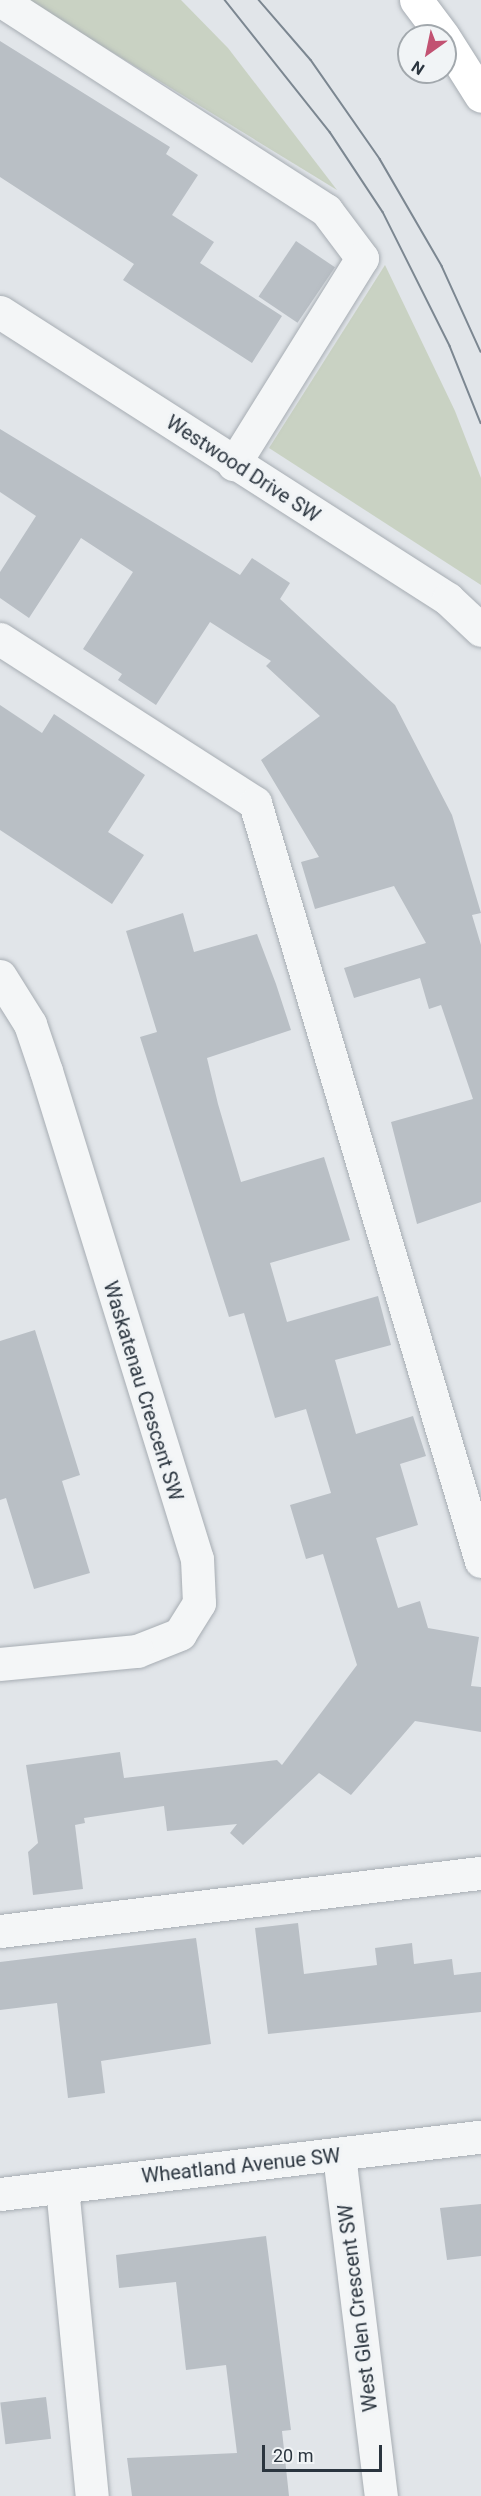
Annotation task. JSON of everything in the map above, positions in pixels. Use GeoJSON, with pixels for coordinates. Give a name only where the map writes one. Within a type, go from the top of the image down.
{"type":"FeatureCollection","features":[{"type":"Feature","properties":{"kind":"main road"},"geometry":{"type":"LineString","coordinates":[[417,0],[434,24]]}},
{"type":"Feature","properties":{"kind":"main road"},"geometry":{"type":"LineString","coordinates":[[457,58],[481,96]]}},
{"type":"Feature","properties":{"kind":"street"},"geometry":{"type":"LineString","coordinates":[[0,0],[326,210],[362,258],[234,464]]}},
{"type":"Feature","properties":{"kind":"street","name":"Westwood Drive SW"},"geometry":{"type":"LineString","coordinates":[[0,312],[448,599],[481,630]]}},
{"type":"Feature","properties":{"kind":"street"},"geometry":{"type":"LineString","coordinates":[[0,639],[255,803],[481,1561]]}},
{"type":"Feature","properties":{"kind":"street","name":"Waskatenau Crescent SW"},"geometry":{"type":"LineString","coordinates":[[0,976],[30,1024],[46,1071],[196,1559],[200,1603],[180,1634],[137,1651],[0,1664]]}},
{"type":"Feature","properties":{"kind":"street"},"geometry":{"type":"LineString","coordinates":[[0,1930],[481,1873]]}},
{"type":"Feature","properties":{"kind":"street","name":"Wheatland Avenue SW"},"geometry":{"type":"LineString","coordinates":[[0,2194],[481,2137]]}},
{"type":"Feature","properties":{"kind":"street","name":"West Glen Crescent SW"},"geometry":{"type":"LineString","coordinates":[[339,2155],[381,2496]]}},
{"type":"Feature","properties":{"kind":"street"},"geometry":{"type":"LineString","coordinates":[[62,2187],[92,2496]]}},
{"type":"Feature","properties":{"kind":"green space"},"geometry":{"type":"Polygon","coordinates":[[[27,0],[181,0],[228,48],[337,190],[27,0]]]}},
{"type":"Feature","properties":{"kind":"green space"},"geometry":{"type":"Polygon","coordinates":[[[385,265],[455,411],[481,478],[481,585],[269,448],[385,265]]]}},
{"type":"Feature","properties":{"kind":"building"},"geometry":{"type":"Polygon","coordinates":[[[0,41],[170,147],[166,154],[198,175],[172,215],[214,242],[200,263],[282,316],[252,363],[123,280],[134,264],[0,177],[0,41]]]}},
{"type":"Feature","properties":{"kind":"building"},"geometry":{"type":"Polygon","coordinates":[[[296,241],[335,267],[297,323],[259,297],[296,241]]]}},
{"type":"Feature","properties":{"kind":"building"},"geometry":{"type":"Polygon","coordinates":[[[0,429],[240,575],[252,558],[290,583],[280,599],[395,705],[452,815],[481,913],[472,915],[481,945],[481,1202],[417,1224],[391,1122],[473,1099],[441,1005],[429,1009],[420,978],[354,998],[344,968],[426,943],[394,886],[315,909],[301,862],[319,857],[261,760],[320,716],[266,666],[271,661],[210,622],[156,705],[118,680],[122,674],[83,649],[133,572],[81,538],[29,618],[0,598],[0,572],[36,516],[0,492],[0,429]]]}},
{"type":"Feature","properties":{"kind":"building"},"geometry":{"type":"Polygon","coordinates":[[[0,705],[42,733],[54,714],[145,775],[108,832],[144,855],[112,904],[0,830],[0,705]]]}},
{"type":"Feature","properties":{"kind":"building"},"geometry":{"type":"Polygon","coordinates":[[[183,913],[194,952],[257,934],[276,984],[291,1030],[207,1058],[218,1104],[241,1182],[324,1157],[350,1240],[270,1263],[287,1322],[378,1296],[391,1345],[335,1360],[356,1434],[413,1416],[426,1456],[400,1464],[418,1525],[376,1538],[398,1608],[420,1601],[428,1628],[479,1637],[471,1686],[481,1687],[481,1732],[415,1721],[351,1795],[319,1773],[243,1845],[230,1833],[237,1824],[167,1831],[164,1806],[84,1818],[85,1823],[75,1825],[83,1889],[33,1895],[28,1852],[38,1843],[26,1765],[120,1752],[124,1778],[277,1760],[282,1765],[357,1665],[323,1554],[306,1559],[290,1505],[331,1493],[306,1409],[275,1418],[244,1313],[229,1317],[140,1037],[157,1032],[126,931],[183,913]]]}},
{"type":"Feature","properties":{"kind":"building"},"geometry":{"type":"Polygon","coordinates":[[[35,1330],[80,1475],[62,1481],[90,1573],[34,1589],[6,1498],[0,1500],[0,1341],[35,1330]]]}},
{"type":"Feature","properties":{"kind":"building"},"geometry":{"type":"Polygon","coordinates":[[[298,1923],[304,1974],[377,1965],[375,1948],[412,1943],[414,1964],[452,1959],[454,1975],[481,1972],[481,2012],[268,2034],[255,1928],[298,1923]]]}},
{"type":"Feature","properties":{"kind":"building"},"geometry":{"type":"Polygon","coordinates":[[[196,1938],[211,2044],[101,2061],[105,2093],[68,2098],[57,2003],[0,2010],[0,1962],[196,1938]]]}},
{"type":"Feature","properties":{"kind":"building"},"geometry":{"type":"Polygon","coordinates":[[[481,2204],[481,2256],[447,2260],[440,2208],[481,2204]]]}},
{"type":"Feature","properties":{"kind":"building"},"geometry":{"type":"Polygon","coordinates":[[[266,2236],[291,2430],[282,2431],[289,2496],[132,2496],[127,2458],[237,2453],[226,2365],[186,2370],[176,2282],[119,2288],[116,2255],[266,2236]]]}},
{"type":"Feature","properties":{"kind":"building"},"geometry":{"type":"Polygon","coordinates":[[[46,2397],[51,2439],[5,2444],[0,2403],[46,2397]]]}},
{"type":"Feature","properties":{"kind":"tram line"},"geometry":{"type":"LineString","coordinates":[[225,0],[330,132],[383,212],[450,346],[481,423]]}},
{"type":"Feature","properties":{"kind":"tram line"},"geometry":{"type":"LineString","coordinates":[[259,0],[311,60],[380,159],[442,266],[481,352]]}}]}
